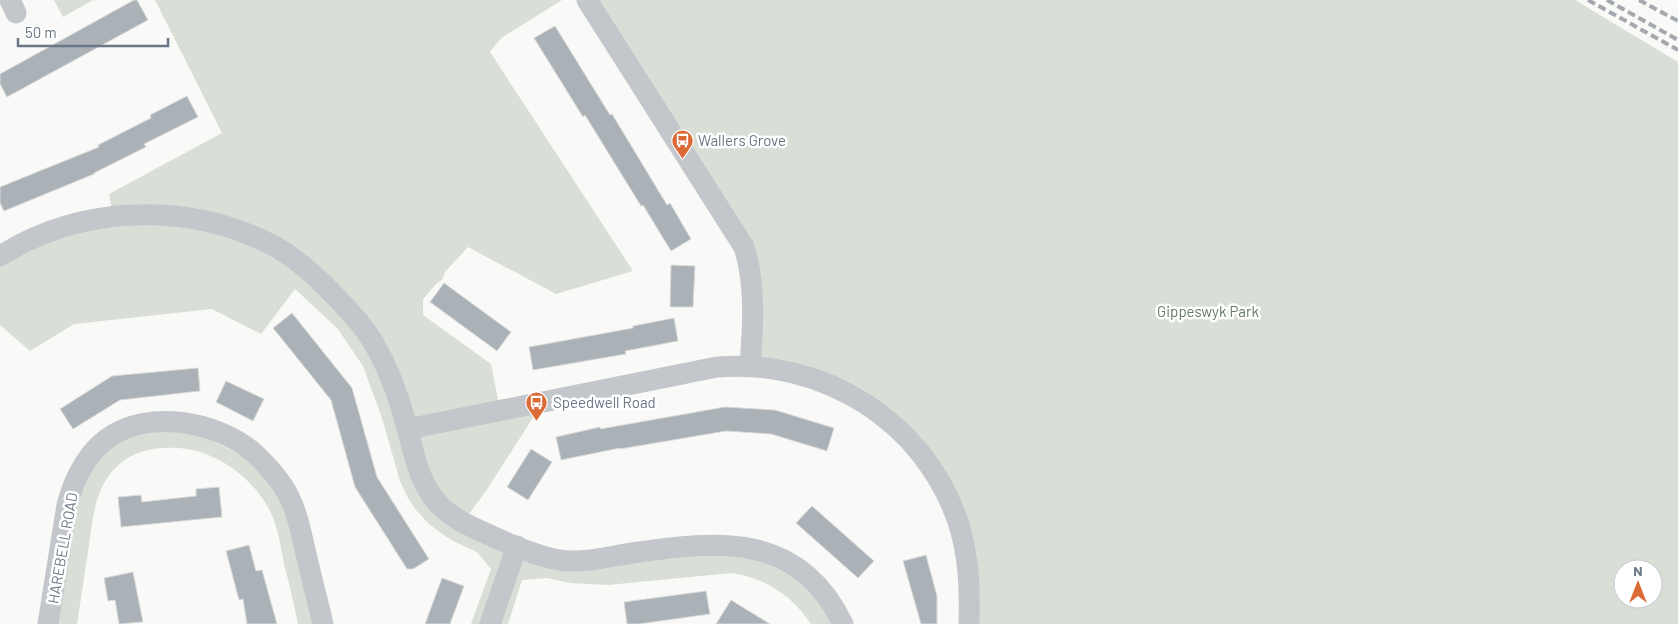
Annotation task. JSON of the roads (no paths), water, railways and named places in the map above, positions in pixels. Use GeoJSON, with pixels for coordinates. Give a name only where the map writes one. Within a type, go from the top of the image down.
{"type":"FeatureCollection","features":[{"type":"Feature","properties":{"kind":"street"},"geometry":{"type":"LineString","coordinates":[[586,0],[744,247],[750,272],[752,293],[750,366]]}},
{"type":"Feature","properties":{"kind":"street"},"geometry":{"type":"LineString","coordinates":[[0,256],[30,238],[55,230],[78,223],[133,214],[154,214],[197,220],[237,230],[268,243],[289,255],[322,283],[361,325],[377,348],[390,376],[408,429],[418,471],[438,502],[450,514],[462,522],[545,556],[569,561],[698,545],[730,545],[758,550],[783,558],[805,574],[826,596],[843,624]]}},
{"type":"Feature","properties":{"kind":"street"},"geometry":{"type":"LineString","coordinates":[[408,429],[704,369],[750,366],[808,377],[850,394],[880,414],[918,451],[942,484],[958,523],[967,555],[969,624]]}},
{"type":"Feature","properties":{"kind":"street","name":"HAREBELL ROAD"},"geometry":{"type":"LineString","coordinates":[[48,624],[67,505],[72,488],[81,469],[100,445],[115,434],[140,424],[164,421],[192,424],[225,435],[253,452],[283,486],[295,510],[323,624]]}},
{"type":"Feature","properties":{"kind":"street"},"geometry":{"type":"LineString","coordinates":[[490,624],[518,546]]}},
{"type":"Feature","properties":{"kind":"railway"},"geometry":{"type":"LineString","coordinates":[[1588,0],[1678,50]]}},
{"type":"Feature","properties":{"kind":"railway"},"geometry":{"type":"LineString","coordinates":[[1607,0],[1678,40]]}},
{"type":"Feature","properties":{"kind":"railway"},"geometry":{"type":"LineString","coordinates":[[1639,0],[1678,21]]}},
{"type":"Feature","properties":{"kind":"place","name":"Wallers Grove"},"geometry":{"type":"Point","coordinates":[682,159]}},
{"type":"Feature","properties":{"kind":"place","name":"Speedwell Road"},"geometry":{"type":"Point","coordinates":[537,421]}},
{"type":"Feature","properties":{"kind":"park label","name":"Gippeswyk Park"},"geometry":{"type":"Point","coordinates":[1208,311]}}]}
